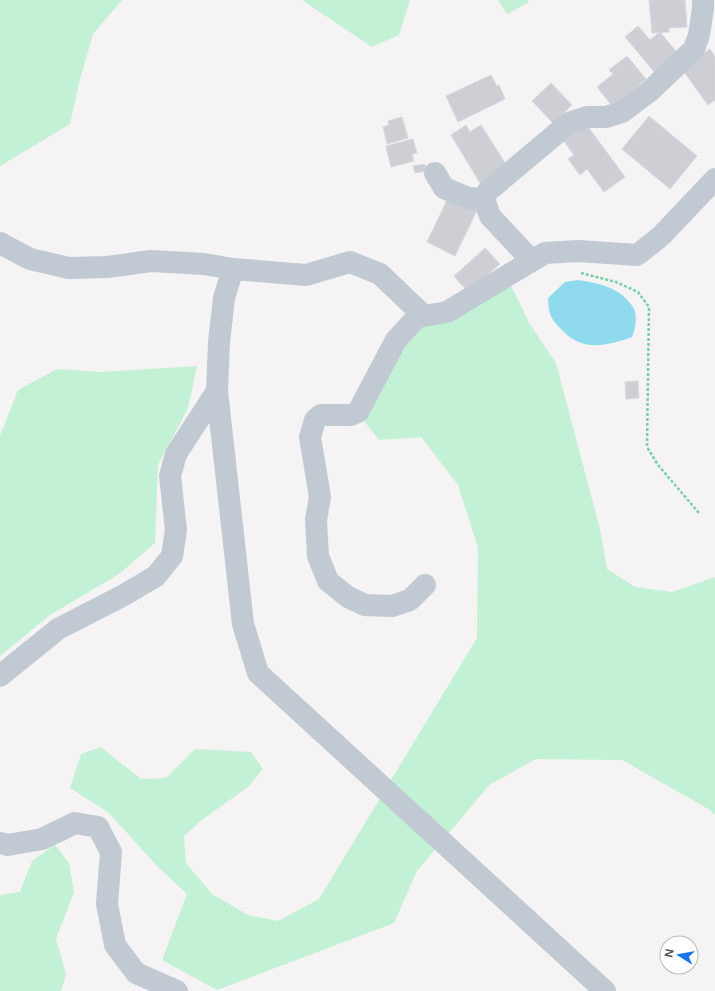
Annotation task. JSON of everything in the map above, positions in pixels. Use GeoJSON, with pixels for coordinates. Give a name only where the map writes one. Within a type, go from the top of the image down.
{"type":"FeatureCollection","features":[{"type":"Feature","properties":{"kind":"street"},"geometry":{"type":"LineString","coordinates":[[532,261],[490,216],[484,199],[488,191],[569,123],[587,117],[606,117],[622,112],[650,91],[694,49],[699,35],[703,0]]}},
{"type":"Feature","properties":{"kind":"street"},"geometry":{"type":"LineString","coordinates":[[435,172],[444,188],[468,198],[484,199]]}},
{"type":"Feature","properties":{"kind":"street"},"geometry":{"type":"LineString","coordinates":[[0,243],[30,259],[69,268],[107,267],[151,261],[204,264],[306,275],[350,262],[380,274],[424,316],[447,312],[545,253],[578,251],[637,256],[661,236],[715,179]]}},
{"type":"Feature","properties":{"kind":"street"},"geometry":{"type":"LineString","coordinates":[[233,268],[224,298],[217,391],[243,624],[258,673],[605,991]]}},
{"type":"Feature","properties":{"kind":"street"},"geometry":{"type":"LineString","coordinates":[[421,314],[396,340],[358,412],[352,415],[321,415],[315,420],[310,437],[320,497],[316,520],[318,556],[328,581],[348,597],[365,605],[392,606],[410,600],[425,585]]}},
{"type":"Feature","properties":{"kind":"street"},"geometry":{"type":"LineString","coordinates":[[0,676],[58,629],[124,595],[156,576],[172,556],[176,530],[170,476],[176,454],[217,391]]}},
{"type":"Feature","properties":{"kind":"street"},"geometry":{"type":"LineString","coordinates":[[0,843],[8,845],[42,839],[75,823],[98,827],[111,852],[107,904],[115,945],[136,973],[177,991]]}},
{"type":"Feature","properties":{"kind":"path"},"geometry":{"type":"LineString","coordinates":[[578,272],[616,282],[638,292],[649,307],[647,447],[658,465],[699,513]]}},
{"type":"Feature","properties":{"kind":"green space"},"geometry":{"type":"Polygon","coordinates":[[[0,0],[122,0],[93,34],[79,83],[70,124],[0,166],[0,0]]]}},
{"type":"Feature","properties":{"kind":"green space"},"geometry":{"type":"Polygon","coordinates":[[[302,0],[410,0],[399,35],[372,47],[302,0]]]}},
{"type":"Feature","properties":{"kind":"green space"},"geometry":{"type":"Polygon","coordinates":[[[498,0],[529,0],[528,3],[507,14],[498,0]]]}},
{"type":"Feature","properties":{"kind":"green space"},"geometry":{"type":"Polygon","coordinates":[[[511,285],[529,323],[556,363],[600,529],[607,569],[635,587],[672,592],[715,577],[715,815],[710,810],[622,760],[536,759],[489,785],[417,871],[394,923],[217,990],[162,960],[187,894],[158,867],[109,813],[70,788],[81,754],[101,747],[141,779],[166,778],[195,749],[251,752],[263,769],[248,787],[203,819],[184,836],[186,863],[212,894],[248,915],[278,921],[319,899],[477,638],[478,548],[458,485],[421,437],[379,440],[360,416],[416,324],[449,323],[511,285]]]}},
{"type":"Feature","properties":{"kind":"green space"},"geometry":{"type":"Polygon","coordinates":[[[197,366],[188,408],[158,465],[155,543],[119,574],[50,615],[0,656],[0,436],[18,390],[57,369],[100,372],[197,366]]]}},
{"type":"Feature","properties":{"kind":"green space"},"geometry":{"type":"Polygon","coordinates":[[[55,845],[69,863],[74,892],[56,939],[66,974],[61,991],[0,991],[0,895],[20,892],[32,861],[55,845]]]}},
{"type":"Feature","properties":{"kind":"water"},"geometry":{"type":"Polygon","coordinates":[[[578,280],[606,286],[618,292],[632,305],[636,315],[632,337],[604,345],[587,344],[571,338],[559,327],[551,316],[548,298],[565,282],[578,280]]]}},
{"type":"Feature","properties":{"kind":"building"},"geometry":{"type":"Polygon","coordinates":[[[649,0],[685,0],[687,27],[669,28],[669,32],[652,33],[649,0]]]}},
{"type":"Feature","properties":{"kind":"building"},"geometry":{"type":"Polygon","coordinates":[[[638,26],[650,40],[660,32],[679,55],[656,74],[625,37],[638,26]]]}},
{"type":"Feature","properties":{"kind":"building"},"geometry":{"type":"Polygon","coordinates":[[[710,49],[715,57],[715,100],[708,105],[682,69],[710,49]]]}},
{"type":"Feature","properties":{"kind":"building"},"geometry":{"type":"Polygon","coordinates":[[[627,56],[646,79],[613,107],[597,87],[613,74],[609,70],[627,56]]]}},
{"type":"Feature","properties":{"kind":"building"},"geometry":{"type":"Polygon","coordinates":[[[491,75],[497,86],[499,85],[505,99],[458,122],[446,96],[491,75]]]}},
{"type":"Feature","properties":{"kind":"building"},"geometry":{"type":"Polygon","coordinates":[[[551,83],[572,105],[553,123],[532,101],[551,83]]]}},
{"type":"Feature","properties":{"kind":"building"},"geometry":{"type":"Polygon","coordinates":[[[649,116],[697,156],[670,189],[622,149],[649,116]]]}},
{"type":"Feature","properties":{"kind":"building"},"geometry":{"type":"Polygon","coordinates":[[[402,117],[408,138],[387,144],[383,127],[389,125],[388,121],[402,117]]]}},
{"type":"Feature","properties":{"kind":"building"},"geometry":{"type":"Polygon","coordinates":[[[586,124],[625,177],[604,192],[587,169],[580,175],[568,159],[574,155],[564,141],[586,124]]]}},
{"type":"Feature","properties":{"kind":"building"},"geometry":{"type":"Polygon","coordinates":[[[466,125],[470,132],[481,125],[507,166],[480,183],[451,135],[466,125]]]}},
{"type":"Feature","properties":{"kind":"building"},"geometry":{"type":"Polygon","coordinates":[[[413,139],[417,153],[412,154],[414,161],[391,167],[386,146],[413,139]]]}},
{"type":"Feature","properties":{"kind":"building"},"geometry":{"type":"Polygon","coordinates":[[[425,164],[426,171],[415,173],[413,166],[425,164]]]}},
{"type":"Feature","properties":{"kind":"building"},"geometry":{"type":"Polygon","coordinates":[[[451,192],[479,206],[455,256],[427,242],[451,192]]]}},
{"type":"Feature","properties":{"kind":"building"},"geometry":{"type":"Polygon","coordinates":[[[485,248],[500,264],[468,292],[454,276],[485,248]]]}},
{"type":"Feature","properties":{"kind":"building"},"geometry":{"type":"Polygon","coordinates":[[[638,381],[639,398],[626,399],[625,382],[638,381]]]}}]}
